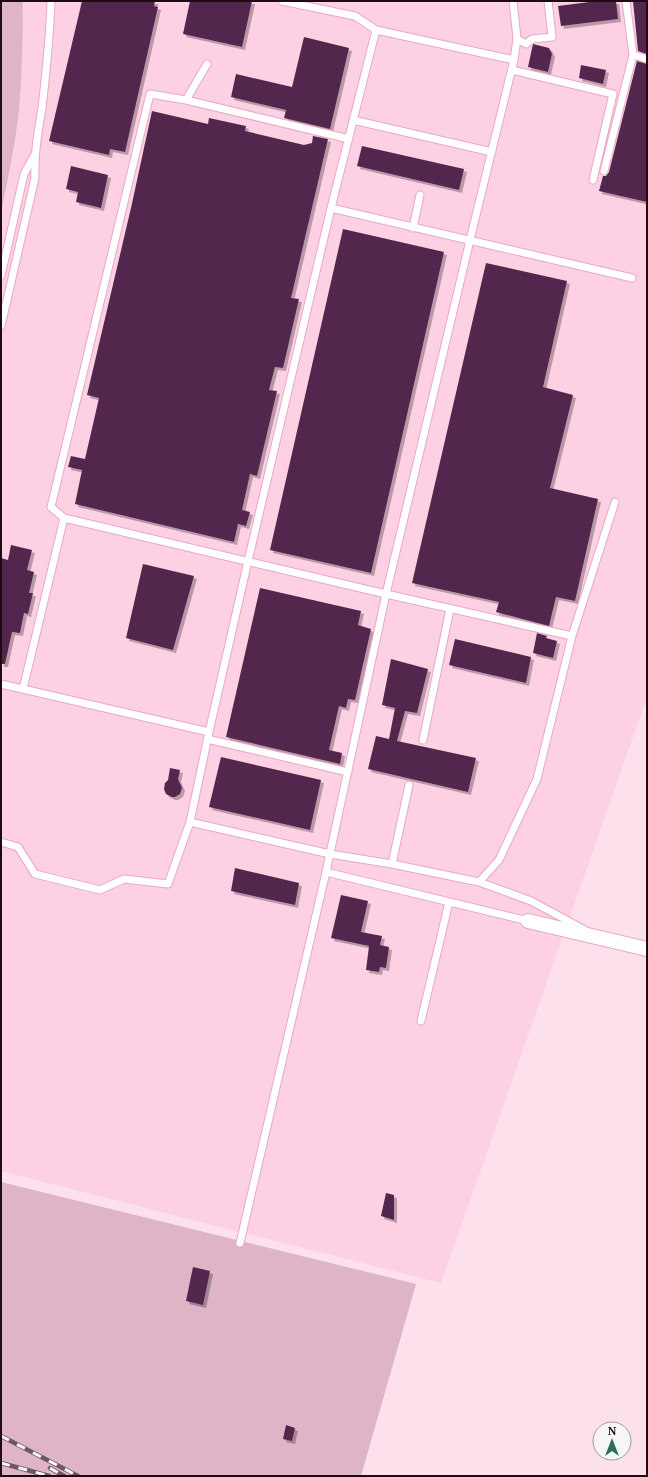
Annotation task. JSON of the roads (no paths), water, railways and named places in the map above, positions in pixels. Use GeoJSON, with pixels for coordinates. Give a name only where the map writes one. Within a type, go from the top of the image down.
{"type":"FeatureCollection","features":[{"type":"Feature","properties":{"kind":"street"},"geometry":{"type":"LineString","coordinates":[[528,921],[647,949]]}},
{"type":"Feature","properties":{"kind":"lane"},"geometry":{"type":"LineString","coordinates":[[1,326],[35,178],[34,156],[47,65],[52,1]]}},
{"type":"Feature","properties":{"kind":"lane"},"geometry":{"type":"LineString","coordinates":[[282,1],[355,16],[376,30],[514,60]]}},
{"type":"Feature","properties":{"kind":"lane"},"geometry":{"type":"LineString","coordinates":[[240,1243],[326,872],[386,594],[512,70],[517,38],[513,1]]}},
{"type":"Feature","properties":{"kind":"lane"},"geometry":{"type":"LineString","coordinates":[[517,38],[526,44],[532,38],[552,37],[548,1]]}},
{"type":"Feature","properties":{"kind":"lane"},"geometry":{"type":"LineString","coordinates":[[604,171],[632,56],[626,1]]}},
{"type":"Feature","properties":{"kind":"lane"},"geometry":{"type":"LineString","coordinates":[[1,842],[18,847],[35,874],[100,890],[124,879],[168,884],[190,822],[248,561],[331,208],[376,30]]}},
{"type":"Feature","properties":{"kind":"lane"},"geometry":{"type":"LineString","coordinates":[[632,56],[647,59]]}},
{"type":"Feature","properties":{"kind":"lane"},"geometry":{"type":"LineString","coordinates":[[186,100],[207,64]]}},
{"type":"Feature","properties":{"kind":"lane"},"geometry":{"type":"LineString","coordinates":[[512,70],[613,94],[593,180]]}},
{"type":"Feature","properties":{"kind":"lane"},"geometry":{"type":"LineString","coordinates":[[349,139],[186,100],[150,94],[51,507],[64,518],[450,609],[572,636]]}},
{"type":"Feature","properties":{"kind":"lane"},"geometry":{"type":"LineString","coordinates":[[353,120],[492,152]]}},
{"type":"Feature","properties":{"kind":"lane"},"geometry":{"type":"LineString","coordinates":[[1,276],[24,174],[34,156]]}},
{"type":"Feature","properties":{"kind":"lane"},"geometry":{"type":"LineString","coordinates":[[413,228],[420,195]]}},
{"type":"Feature","properties":{"kind":"lane"},"geometry":{"type":"LineString","coordinates":[[331,208],[632,278]]}},
{"type":"Feature","properties":{"kind":"lane"},"geometry":{"type":"LineString","coordinates":[[479,882],[499,860],[537,779],[572,636],[615,502]]}},
{"type":"Feature","properties":{"kind":"lane"},"geometry":{"type":"LineString","coordinates":[[23,689],[64,518]]}},
{"type":"Feature","properties":{"kind":"lane"},"geometry":{"type":"LineString","coordinates":[[423,740],[450,609]]}},
{"type":"Feature","properties":{"kind":"lane"},"geometry":{"type":"LineString","coordinates":[[1,684],[348,772]]}},
{"type":"Feature","properties":{"kind":"lane"},"geometry":{"type":"LineString","coordinates":[[392,864],[409,785]]}},
{"type":"Feature","properties":{"kind":"lane"},"geometry":{"type":"LineString","coordinates":[[190,822],[330,854],[392,864],[479,882],[531,901],[600,938]]}},
{"type":"Feature","properties":{"kind":"lane"},"geometry":{"type":"LineString","coordinates":[[326,872],[528,921]]}},
{"type":"Feature","properties":{"kind":"lane"},"geometry":{"type":"LineString","coordinates":[[421,1020],[449,902]]}},
{"type":"Feature","properties":{"kind":"railway"},"geometry":{"type":"LineString","coordinates":[[1,1436],[78,1476]]}},
{"type":"Feature","properties":{"kind":"railway"},"geometry":{"type":"LineString","coordinates":[[1,1463],[49,1476]]}},
{"type":"Feature","properties":{"kind":"railway"},"geometry":{"type":"LineString","coordinates":[[50,1468],[64,1476]]}}]}
